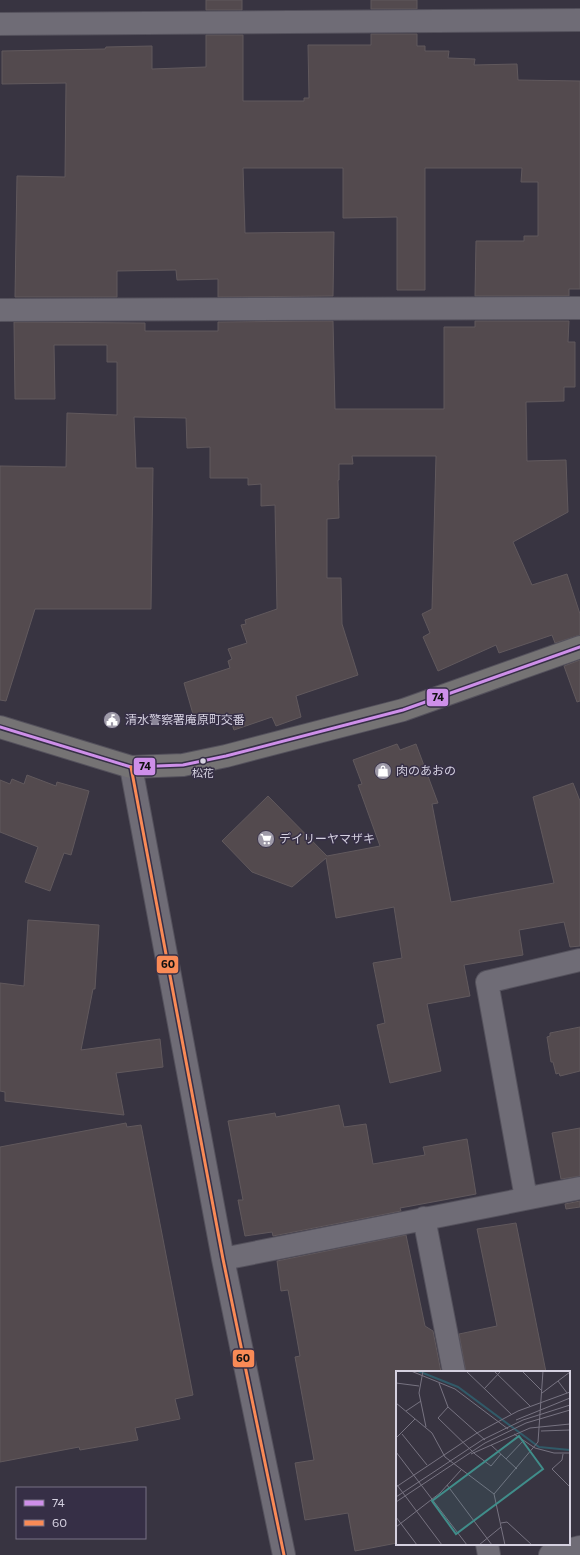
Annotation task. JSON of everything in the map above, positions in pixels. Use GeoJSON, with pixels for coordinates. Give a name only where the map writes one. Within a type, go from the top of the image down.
{"type":"FeatureCollection","features":[{"type":"Feature","properties":{"kind":"main road"},"geometry":{"type":"LineString","coordinates":[[0,727],[131,767],[183,765],[226,756],[403,710],[580,647]]}},
{"type":"Feature","properties":{"kind":"street"},"geometry":{"type":"LineString","coordinates":[[0,24],[580,20]]}},
{"type":"Feature","properties":{"kind":"street"},"geometry":{"type":"LineString","coordinates":[[0,310],[580,308]]}},
{"type":"Feature","properties":{"kind":"street"},"geometry":{"type":"LineString","coordinates":[[131,767],[223,1259],[284,1555]]}},
{"type":"Feature","properties":{"kind":"street"},"geometry":{"type":"LineString","coordinates":[[526,1198],[487,982],[580,960]]}},
{"type":"Feature","properties":{"kind":"street"},"geometry":{"type":"LineString","coordinates":[[223,1259],[580,1188]]}},
{"type":"Feature","properties":{"kind":"street"},"geometry":{"type":"LineString","coordinates":[[424,1218],[454,1371]]}},
{"type":"Feature","properties":{"kind":"street"},"geometry":{"type":"LineString","coordinates":[[487,1545],[489,1555]]}},
{"type":"Feature","properties":{"kind":"street"},"geometry":{"type":"LineString","coordinates":[[550,1555],[580,1547]]}},
{"type":"Feature","properties":{"kind":"building"},"geometry":{"type":"Polygon","coordinates":[[[206,0],[242,0],[242,10],[206,10],[206,0]]]}},
{"type":"Feature","properties":{"kind":"building"},"geometry":{"type":"Polygon","coordinates":[[[371,0],[417,0],[417,9],[371,9],[371,0]]]}},
{"type":"Feature","properties":{"kind":"building"},"geometry":{"type":"Polygon","coordinates":[[[371,34],[417,34],[417,46],[425,46],[425,51],[449,51],[448,58],[475,59],[474,65],[517,64],[518,80],[580,81],[580,289],[569,289],[569,296],[475,296],[476,241],[524,241],[524,236],[538,236],[538,182],[521,182],[522,168],[425,168],[425,290],[397,290],[397,217],[343,218],[343,168],[243,168],[245,233],[334,232],[333,296],[218,297],[218,279],[177,280],[176,270],[117,271],[117,297],[15,297],[17,176],[65,177],[66,83],[2,84],[2,51],[105,49],[106,47],[152,46],[152,69],[206,67],[206,35],[243,35],[243,101],[304,101],[304,98],[309,98],[308,45],[371,45],[371,34]]]}},
{"type":"Feature","properties":{"kind":"building"},"geometry":{"type":"Polygon","coordinates":[[[333,321],[335,409],[444,409],[444,327],[475,327],[475,321],[569,321],[568,342],[575,342],[575,387],[564,387],[564,401],[526,402],[527,461],[566,460],[568,512],[513,542],[532,585],[567,574],[580,614],[580,635],[555,643],[552,635],[499,653],[496,645],[438,671],[423,637],[430,633],[422,614],[432,609],[436,456],[352,456],[353,464],[339,464],[339,518],[327,519],[327,578],[341,578],[342,624],[358,675],[296,696],[301,717],[276,726],[272,717],[234,730],[230,718],[212,724],[209,716],[195,721],[184,683],[230,668],[228,661],[232,659],[228,649],[247,643],[241,625],[246,624],[245,620],[277,609],[275,505],[261,506],[261,484],[248,485],[248,478],[210,478],[210,447],[187,448],[186,418],[134,417],[136,468],[153,468],[151,609],[35,609],[6,701],[0,700],[0,466],[66,467],[67,413],[117,415],[117,362],[107,362],[107,345],[54,345],[55,399],[15,399],[14,322],[145,323],[145,331],[218,331],[218,322],[333,321]]]}},
{"type":"Feature","properties":{"kind":"building"},"geometry":{"type":"Polygon","coordinates":[[[580,660],[580,701],[577,702],[564,666],[580,660]]]}},
{"type":"Feature","properties":{"kind":"building"},"geometry":{"type":"Polygon","coordinates":[[[397,744],[400,750],[416,744],[438,803],[432,804],[451,902],[554,883],[533,797],[573,783],[580,801],[580,946],[570,947],[564,922],[519,930],[523,955],[464,965],[470,996],[427,1004],[441,1071],[390,1083],[377,1025],[385,1023],[373,963],[402,958],[394,907],[336,918],[326,858],[292,887],[252,872],[222,841],[268,796],[327,856],[380,846],[358,785],[362,784],[353,760],[397,744]]]}},
{"type":"Feature","properties":{"kind":"building"},"geometry":{"type":"Polygon","coordinates":[[[27,775],[56,786],[57,782],[89,791],[71,855],[64,853],[50,891],[25,882],[38,847],[0,832],[0,780],[10,784],[12,779],[24,784],[27,775]]]}},
{"type":"Feature","properties":{"kind":"building"},"geometry":{"type":"Polygon","coordinates":[[[28,920],[99,925],[95,989],[93,989],[81,1050],[160,1039],[163,1067],[116,1073],[124,1115],[5,1101],[5,1092],[0,1091],[0,983],[24,986],[28,920]]]}},
{"type":"Feature","properties":{"kind":"building"},"geometry":{"type":"Polygon","coordinates":[[[580,1027],[580,1071],[560,1076],[559,1073],[556,1074],[553,1062],[551,1062],[547,1037],[550,1036],[550,1033],[580,1027]]]}},
{"type":"Feature","properties":{"kind":"building"},"geometry":{"type":"Polygon","coordinates":[[[339,1105],[344,1127],[366,1124],[373,1164],[425,1155],[423,1147],[467,1139],[476,1194],[400,1208],[401,1211],[273,1236],[272,1232],[245,1236],[238,1200],[243,1200],[228,1121],[275,1113],[276,1117],[339,1105]]]}},
{"type":"Feature","properties":{"kind":"building"},"geometry":{"type":"Polygon","coordinates":[[[126,1123],[127,1127],[141,1125],[193,1395],[175,1399],[180,1419],[135,1428],[138,1440],[80,1450],[79,1447],[0,1462],[0,1147],[126,1123]]]}},
{"type":"Feature","properties":{"kind":"building"},"geometry":{"type":"Polygon","coordinates":[[[580,1128],[580,1176],[561,1179],[552,1133],[580,1128]]]}},
{"type":"Feature","properties":{"kind":"building"},"geometry":{"type":"Polygon","coordinates":[[[580,1201],[580,1207],[566,1209],[565,1204],[580,1201]]]}},
{"type":"Feature","properties":{"kind":"building"},"geometry":{"type":"Polygon","coordinates":[[[516,1223],[546,1371],[466,1371],[459,1334],[497,1326],[477,1229],[516,1223]]]}},
{"type":"Feature","properties":{"kind":"building"},"geometry":{"type":"Polygon","coordinates":[[[406,1235],[425,1326],[433,1331],[441,1371],[396,1371],[396,1543],[355,1551],[348,1513],[305,1520],[295,1463],[314,1460],[295,1357],[300,1356],[288,1290],[281,1291],[277,1261],[406,1235]]]}},
{"type":"Feature","properties":{"kind":"transit line","name":"74"},"geometry":{"type":"LineString","coordinates":[[0,727],[131,767],[183,765],[226,756],[403,710],[580,647]]}},
{"type":"Feature","properties":{"kind":"transit line","name":"60"},"geometry":{"type":"LineString","coordinates":[[131,767],[223,1259],[284,1555]]}},
{"type":"Feature","properties":{"kind":"place","name":"清水警察署庵原町交番"},"geometry":{"type":"Point","coordinates":[112,720]}},
{"type":"Feature","properties":{"kind":"place","name":"松花"},"geometry":{"type":"Point","coordinates":[203,761]}},
{"type":"Feature","properties":{"kind":"place","name":"肉のあおの"},"geometry":{"type":"Point","coordinates":[383,771]}},
{"type":"Feature","properties":{"kind":"place","name":"デイリーヤマザキ"},"geometry":{"type":"Point","coordinates":[266,839]}}]}
